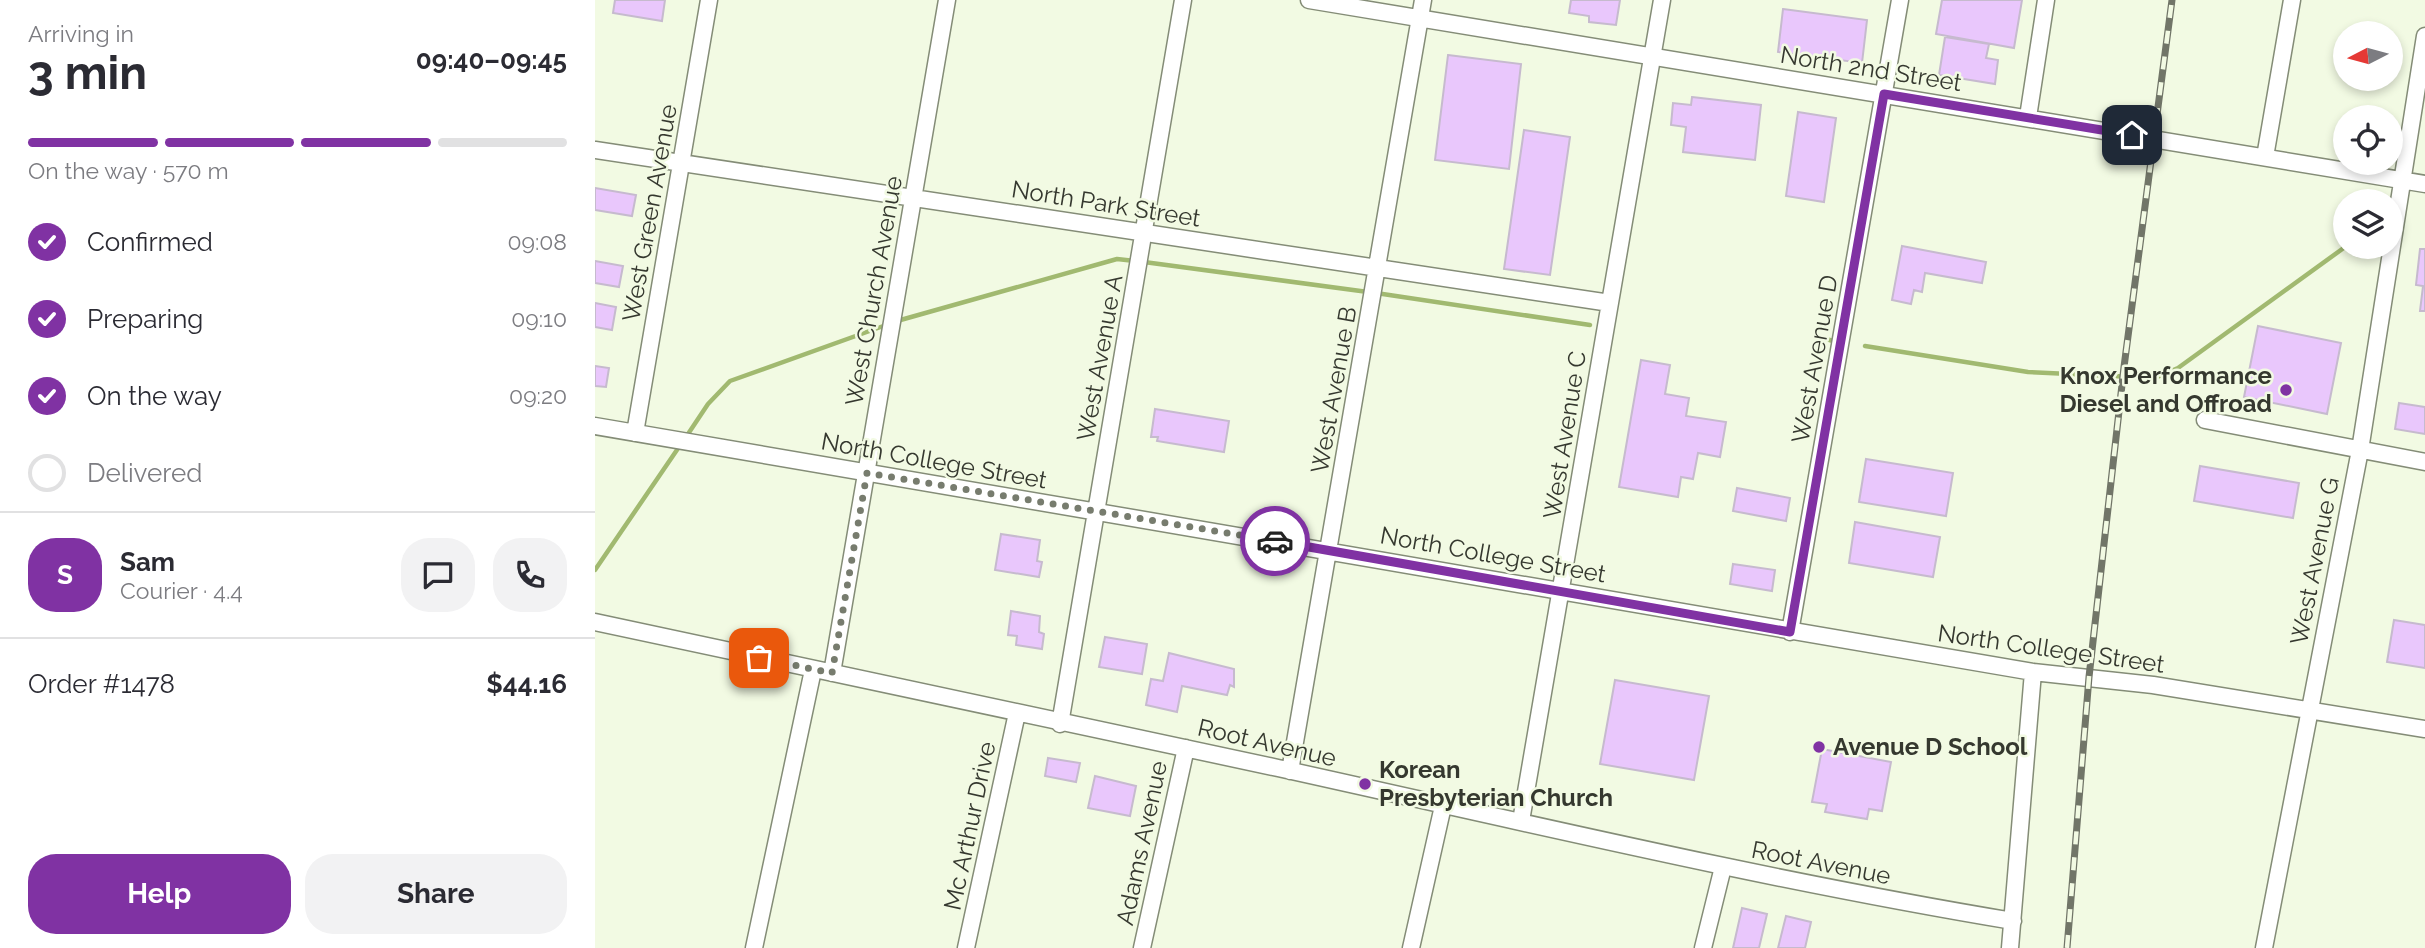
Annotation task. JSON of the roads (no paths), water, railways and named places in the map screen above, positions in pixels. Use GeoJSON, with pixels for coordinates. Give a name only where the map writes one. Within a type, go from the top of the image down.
{"type":"FeatureCollection","features":[{"type":"Feature","properties":{"kind":"street","name":"West Green Avenue"},"geometry":{"type":"LineString","coordinates":[[635,433],[709,0]]}},
{"type":"Feature","properties":{"kind":"street","name":"West Church Avenue"},"geometry":{"type":"LineString","coordinates":[[832,673],[947,0]]}},
{"type":"Feature","properties":{"kind":"street","name":"West Avenue A"},"geometry":{"type":"LineString","coordinates":[[1061,724],[1183,0]]}},
{"type":"Feature","properties":{"kind":"street","name":"North 2nd Street"},"geometry":{"type":"LineString","coordinates":[[1309,0],[2425,184]]}},
{"type":"Feature","properties":{"kind":"street","name":"West Avenue B"},"geometry":{"type":"LineString","coordinates":[[1290,771],[1378,274],[1423,0]]}},
{"type":"Feature","properties":{"kind":"street","name":"West Avenue C"},"geometry":{"type":"LineString","coordinates":[[1521,821],[1662,0]]}},
{"type":"Feature","properties":{"kind":"street","name":"West Avenue D"},"geometry":{"type":"LineString","coordinates":[[1790,632],[1900,0]]}},
{"type":"Feature","properties":{"kind":"street"},"geometry":{"type":"LineString","coordinates":[[2028,117],[2046,0]]}},
{"type":"Feature","properties":{"kind":"street"},"geometry":{"type":"LineString","coordinates":[[2265,158],[2291,0]]}},
{"type":"Feature","properties":{"kind":"street","name":"West Avenue G"},"geometry":{"type":"LineString","coordinates":[[2264,948],[2360,450],[2425,36]]}},
{"type":"Feature","properties":{"kind":"street","name":"North Park Street"},"geometry":{"type":"LineString","coordinates":[[595,150],[913,196],[1144,239],[1378,274],[1610,303]]}},
{"type":"Feature","properties":{"kind":"street"},"geometry":{"type":"LineString","coordinates":[[2205,420],[2425,462]]}},
{"type":"Feature","properties":{"kind":"street","name":"North College Street"},"geometry":{"type":"LineString","coordinates":[[595,426],[1096,513],[1562,589],[1790,632],[2033,672],[2153,685],[2425,729]]}},
{"type":"Feature","properties":{"kind":"street","name":"Root Avenue"},"geometry":{"type":"LineString","coordinates":[[595,622],[1061,724],[1186,748],[1723,867],[1868,897],[2013,920]]}},
{"type":"Feature","properties":{"kind":"street"},"geometry":{"type":"LineString","coordinates":[[754,948],[813,670]]}},
{"type":"Feature","properties":{"kind":"street"},"geometry":{"type":"LineString","coordinates":[[2010,948],[2033,672]]}},
{"type":"Feature","properties":{"kind":"street","name":"Mc Arthur Drive"},"geometry":{"type":"LineString","coordinates":[[966,948],[1017,713]]}},
{"type":"Feature","properties":{"kind":"street","name":"Adams Avenue"},"geometry":{"type":"LineString","coordinates":[[1142,948],[1186,748]]}},
{"type":"Feature","properties":{"kind":"street"},"geometry":{"type":"LineString","coordinates":[[1411,948],[1443,806]]}},
{"type":"Feature","properties":{"kind":"street"},"geometry":{"type":"LineString","coordinates":[[1703,948],[1723,867]]}},
{"type":"Feature","properties":{"kind":"waterway"},"geometry":{"type":"LineString","coordinates":[[1865,346],[2028,372],[2155,378],[2178,368],[2333,256]]}},
{"type":"Feature","properties":{"kind":"waterway"},"geometry":{"type":"LineString","coordinates":[[897,321],[1117,259],[1135,261]]}},
{"type":"Feature","properties":{"kind":"waterway"},"geometry":{"type":"LineString","coordinates":[[1144,262],[1368,292]]}},
{"type":"Feature","properties":{"kind":"waterway"},"geometry":{"type":"LineString","coordinates":[[1376,293],[1590,325]]}},
{"type":"Feature","properties":{"kind":"waterway"},"geometry":{"type":"LineString","coordinates":[[686,437],[708,404],[730,381],[889,324]]}},
{"type":"Feature","properties":{"kind":"waterway"},"geometry":{"type":"LineString","coordinates":[[1823,338],[1833,341]]}},
{"type":"Feature","properties":{"kind":"waterway"},"geometry":{"type":"LineString","coordinates":[[595,570],[681,444]]}},
{"type":"Feature","properties":{"kind":"railway"},"geometry":{"type":"LineString","coordinates":[[2067,948],[2089,677],[2124,367],[2172,0]]}},
{"type":"Feature","properties":{"kind":"place","name":"Knox Performance Diesel and Offroad"},"geometry":{"type":"Point","coordinates":[2286,390]}},
{"type":"Feature","properties":{"kind":"place","name":"Avenue D School"},"geometry":{"type":"Point","coordinates":[1819,747]}},
{"type":"Feature","properties":{"kind":"place","name":"Korean Presbyterian Church"},"geometry":{"type":"Point","coordinates":[1365,784]}}]}
